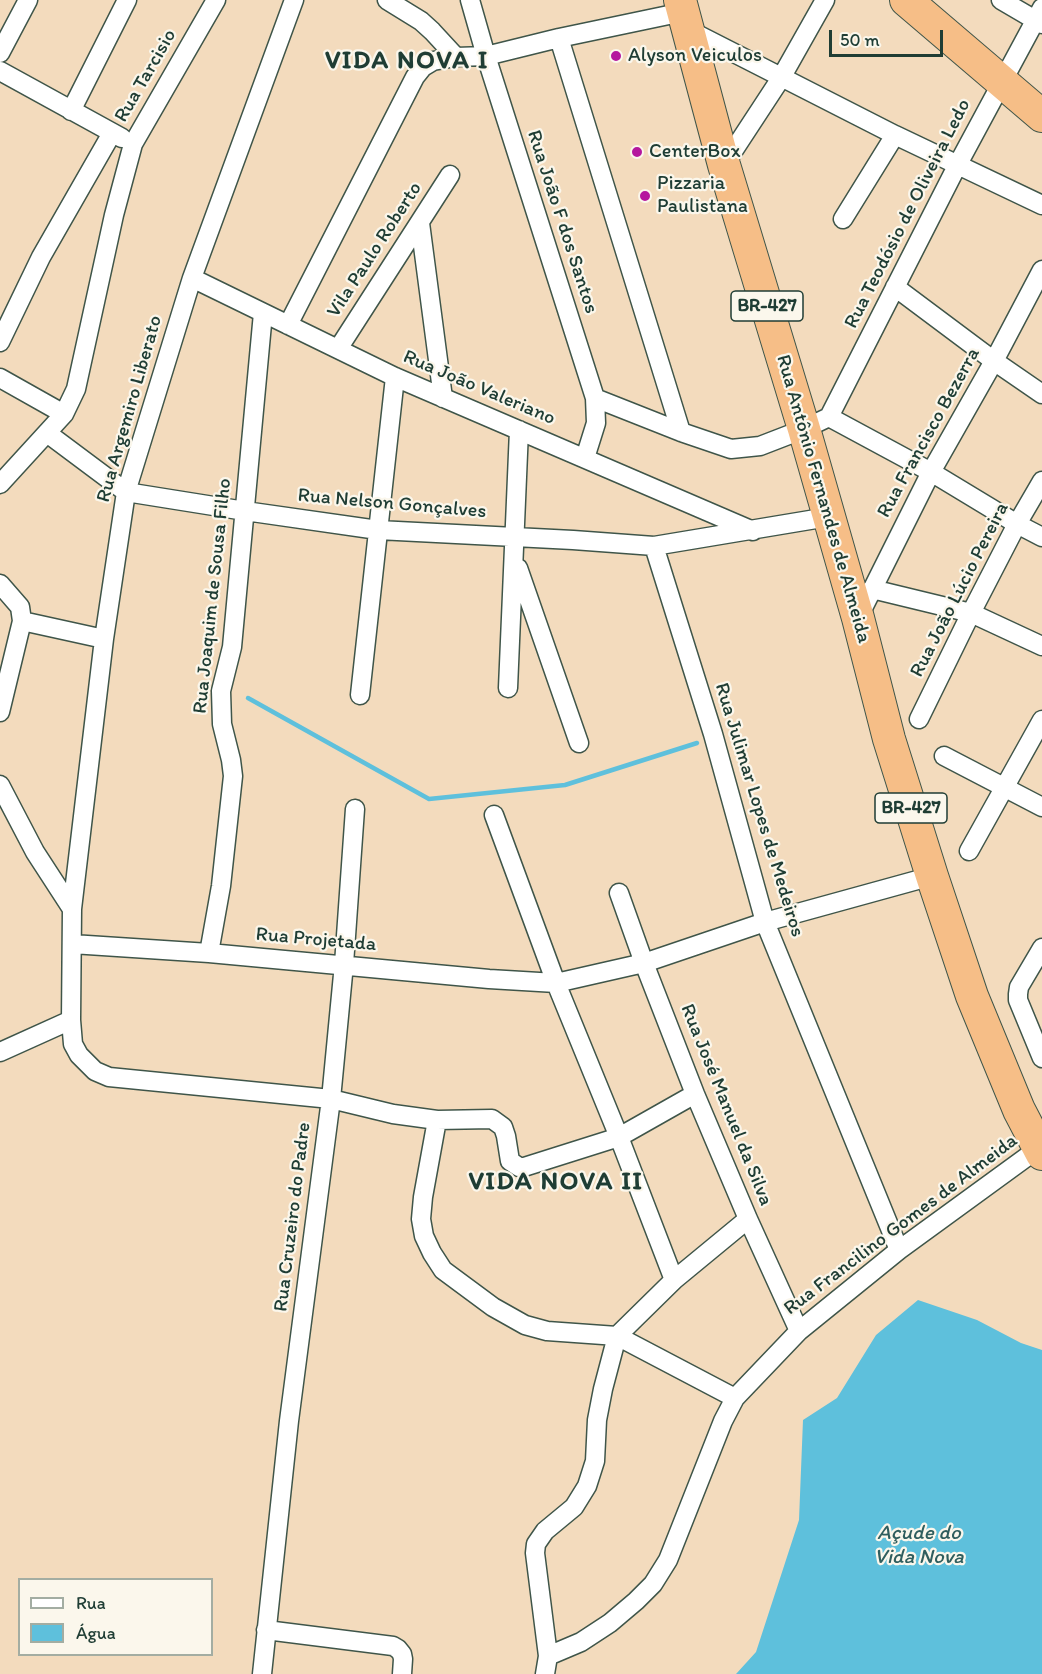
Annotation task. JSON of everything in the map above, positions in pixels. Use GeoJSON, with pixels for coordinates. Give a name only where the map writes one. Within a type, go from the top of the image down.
{"type":"FeatureCollection","features":[{"type":"Feature","properties":{"kind":"highway"},"geometry":{"type":"LineString","coordinates":[[906,0],[1042,116]]}},
{"type":"Feature","properties":{"kind":"highway","name":"Rua Antônio Fernandes de Almeida"},"geometry":{"type":"LineString","coordinates":[[683,14],[724,165],[817,423],[828,517],[890,739],[932,876],[972,996],[1019,1110],[1041,1151]]}},
{"type":"Feature","properties":{"kind":"street"},"geometry":{"type":"LineString","coordinates":[[0,53],[28,0]]}},
{"type":"Feature","properties":{"kind":"street"},"geometry":{"type":"LineString","coordinates":[[71,111],[127,0]]}},
{"type":"Feature","properties":{"kind":"street","name":"Rua Tarcisio"},"geometry":{"type":"LineString","coordinates":[[0,484],[63,414],[76,388],[114,214],[133,144],[216,0]]}},
{"type":"Feature","properties":{"kind":"street","name":"Rua Argemiro Liberato"},"geometry":{"type":"LineString","coordinates":[[294,0],[192,278],[126,492],[104,639],[72,909],[71,1020],[73,1044],[78,1055],[95,1071],[109,1077],[331,1099],[393,1114],[437,1120],[492,1119],[503,1127],[510,1161],[519,1167],[620,1137]]}},
{"type":"Feature","properties":{"kind":"street"},"geometry":{"type":"LineString","coordinates":[[387,0],[421,21],[456,57]]}},
{"type":"Feature","properties":{"kind":"street","name":"Rua João F dos Santos"},"geometry":{"type":"LineString","coordinates":[[470,0],[595,398],[596,423],[585,458]]}},
{"type":"Feature","properties":{"kind":"street"},"geometry":{"type":"LineString","coordinates":[[724,165],[782,78],[825,0]]}},
{"type":"Feature","properties":{"kind":"street"},"geometry":{"type":"LineString","coordinates":[[1001,0],[1040,17]]}},
{"type":"Feature","properties":{"kind":"street"},"geometry":{"type":"LineString","coordinates":[[288,325],[415,77],[423,67],[433,61],[456,57],[486,56],[559,38],[683,14],[782,78],[1042,205]]}},
{"type":"Feature","properties":{"kind":"street","name":"Rua Teodósio de Oliveira Ledo"},"geometry":{"type":"LineString","coordinates":[[817,423],[895,287],[1002,82],[1040,17]]}},
{"type":"Feature","properties":{"kind":"street"},"geometry":{"type":"LineString","coordinates":[[559,38],[681,432]]}},
{"type":"Feature","properties":{"kind":"street"},"geometry":{"type":"LineString","coordinates":[[0,71],[133,144]]}},
{"type":"Feature","properties":{"kind":"street"},"geometry":{"type":"LineString","coordinates":[[0,342],[41,257],[112,133]]}},
{"type":"Feature","properties":{"kind":"street"},"geometry":{"type":"LineString","coordinates":[[843,219],[895,135]]}},
{"type":"Feature","properties":{"kind":"street","name":"Vila Paulo Roberto"},"geometry":{"type":"LineString","coordinates":[[338,349],[450,175]]}},
{"type":"Feature","properties":{"kind":"street"},"geometry":{"type":"LineString","coordinates":[[420,223],[442,398]]}},
{"type":"Feature","properties":{"kind":"street","name":"Rua Francisco Bezerra"},"geometry":{"type":"LineString","coordinates":[[858,618],[931,472],[1042,270]]}},
{"type":"Feature","properties":{"kind":"street","name":"Rua João Valeriano"},"geometry":{"type":"LineString","coordinates":[[192,278],[395,377],[753,531]]}},
{"type":"Feature","properties":{"kind":"street"},"geometry":{"type":"LineString","coordinates":[[895,287],[1042,394]]}},
{"type":"Feature","properties":{"kind":"street","name":"Rua Joaquim de Sousa Filho"},"geometry":{"type":"LineString","coordinates":[[209,953],[221,886],[232,787],[231,760],[222,724],[221,691],[232,647],[263,313]]}},
{"type":"Feature","properties":{"kind":"street"},"geometry":{"type":"LineString","coordinates":[[360,695],[395,377]]}},
{"type":"Feature","properties":{"kind":"street"},"geometry":{"type":"LineString","coordinates":[[0,378],[63,414]]}},
{"type":"Feature","properties":{"kind":"street"},"geometry":{"type":"LineString","coordinates":[[595,398],[731,449],[760,446],[817,423],[931,472],[1042,537]]}},
{"type":"Feature","properties":{"kind":"street"},"geometry":{"type":"LineString","coordinates":[[508,688],[519,430]]}},
{"type":"Feature","properties":{"kind":"street","name":"Rua Nelson Gonçalves"},"geometry":{"type":"LineString","coordinates":[[47,434],[126,492],[378,530],[654,546],[828,517]]}},
{"type":"Feature","properties":{"kind":"street","name":"Rua João Lúcio Pereira"},"geometry":{"type":"LineString","coordinates":[[919,719],[971,613],[1042,481]]}},
{"type":"Feature","properties":{"kind":"street","name":"Rua Julimar Lopes de Medeiros"},"geometry":{"type":"LineString","coordinates":[[654,546],[713,734],[765,922],[899,1250]]}},
{"type":"Feature","properties":{"kind":"street"},"geometry":{"type":"LineString","coordinates":[[514,558],[579,742]]}},
{"type":"Feature","properties":{"kind":"street"},"geometry":{"type":"LineString","coordinates":[[0,584],[20,607],[22,621],[0,712]]}},
{"type":"Feature","properties":{"kind":"street"},"geometry":{"type":"LineString","coordinates":[[872,589],[971,613],[1042,646]]}},
{"type":"Feature","properties":{"kind":"street"},"geometry":{"type":"LineString","coordinates":[[22,621],[104,639]]}},
{"type":"Feature","properties":{"kind":"street"},"geometry":{"type":"LineString","coordinates":[[969,851],[1042,720]]}},
{"type":"Feature","properties":{"kind":"street"},"geometry":{"type":"LineString","coordinates":[[944,756],[1042,807]]}},
{"type":"Feature","properties":{"kind":"street"},"geometry":{"type":"LineString","coordinates":[[0,784],[35,852],[72,909]]}},
{"type":"Feature","properties":{"kind":"street","name":"Rua Cruzeiro do Padre"},"geometry":{"type":"LineString","coordinates":[[262,1674],[289,1421],[331,1099],[344,964],[355,809]]}},
{"type":"Feature","properties":{"kind":"street"},"geometry":{"type":"LineString","coordinates":[[494,815],[556,983],[620,1137],[674,1280]]}},
{"type":"Feature","properties":{"kind":"street","name":"Rua Projetada"},"geometry":{"type":"LineString","coordinates":[[72,944],[209,953],[556,983],[644,963],[765,922],[932,876]]}},
{"type":"Feature","properties":{"kind":"street","name":"Rua José Manuel da Silva"},"geometry":{"type":"LineString","coordinates":[[619,893],[695,1095],[799,1331]]}},
{"type":"Feature","properties":{"kind":"street"},"geometry":{"type":"LineString","coordinates":[[1042,948],[1019,987],[1018,1000],[1042,1058]]}},
{"type":"Feature","properties":{"kind":"street"},"geometry":{"type":"LineString","coordinates":[[0,1052],[71,1020]]}},
{"type":"Feature","properties":{"kind":"street"},"geometry":{"type":"LineString","coordinates":[[620,1137],[695,1095]]}},
{"type":"Feature","properties":{"kind":"street"},"geometry":{"type":"LineString","coordinates":[[437,1120],[421,1219],[424,1236],[443,1270],[493,1307],[525,1325],[547,1331],[616,1336],[735,1398]]}},
{"type":"Feature","properties":{"kind":"street","name":"Rua Francilino Gomes de Almeida"},"geometry":{"type":"LineString","coordinates":[[547,1665],[610,1623],[653,1584],[668,1560],[723,1420],[735,1398],[799,1331],[899,1250],[1041,1151]]}},
{"type":"Feature","properties":{"kind":"street"},"geometry":{"type":"LineString","coordinates":[[547,1665],[536,1545],[544,1531],[574,1507],[596,1461],[597,1420],[616,1336],[674,1280],[748,1219]]}},
{"type":"Feature","properties":{"kind":"street"},"geometry":{"type":"LineString","coordinates":[[266,1630],[386,1644],[398,1649],[402,1654],[402,1674]]}},
{"type":"Feature","properties":{"kind":"water","name":"Açude do Vida Nova"},"geometry":{"type":"Polygon","coordinates":[[[918,1300],[977,1320],[1021,1343],[1042,1350],[1042,1674],[736,1674],[756,1652],[799,1520],[803,1420],[837,1398],[876,1335],[918,1300]]]}},
{"type":"Feature","properties":{"kind":"waterway"},"geometry":{"type":"LineString","coordinates":[[248,698],[429,799],[565,785],[697,743]]}},
{"type":"Feature","properties":{"kind":"place","name":"Alyson Veiculos"},"geometry":{"type":"Point","coordinates":[616,56]}},
{"type":"Feature","properties":{"kind":"place","name":"CenterBox"},"geometry":{"type":"Point","coordinates":[637,152]}},
{"type":"Feature","properties":{"kind":"place","name":"Pizzaria Paulistana"},"geometry":{"type":"Point","coordinates":[645,196]}},
{"type":"Feature","properties":{"kind":"district","name":"VIDA NOVA I"},"geometry":{"type":"Point","coordinates":[407,61]}},
{"type":"Feature","properties":{"kind":"district","name":"VIDA NOVA II"},"geometry":{"type":"Point","coordinates":[556,1182]}}]}
